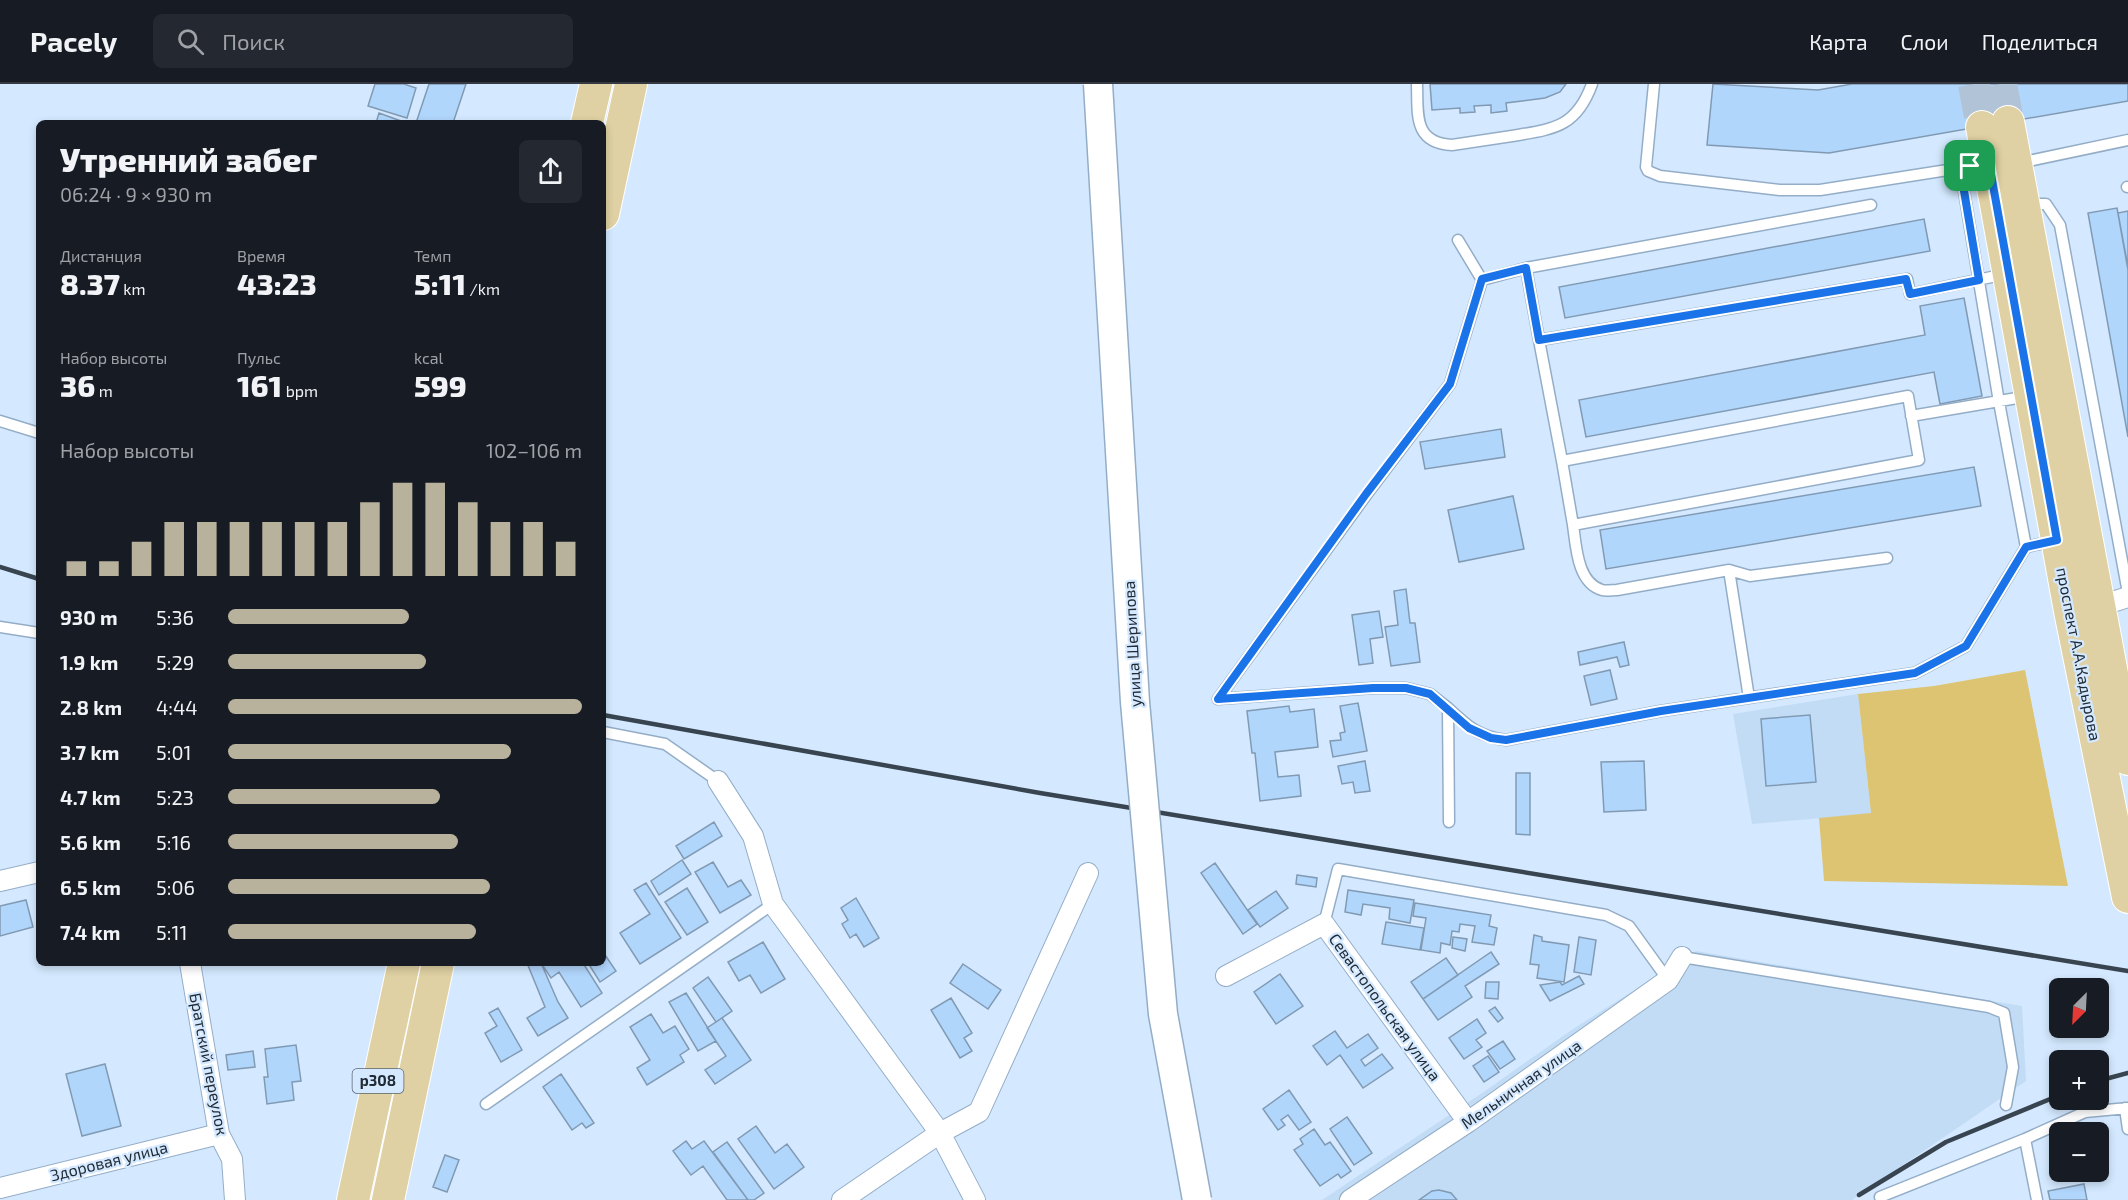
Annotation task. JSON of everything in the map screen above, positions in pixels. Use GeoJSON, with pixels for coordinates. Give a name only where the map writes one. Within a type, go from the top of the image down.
{"type":"FeatureCollection","features":[{"type":"Feature","properties":{"kind":"main road"},"geometry":{"type":"LineString","coordinates":[[588,120],[597,84]]}},
{"type":"Feature","properties":{"kind":"main road"},"geometry":{"type":"LineString","coordinates":[[606,200],[631,84]]}},
{"type":"Feature","properties":{"kind":"main road","name":"улица Шерипова"},"geometry":{"type":"LineString","coordinates":[[1098,84],[1135,702],[1163,1014],[1197,1200]]}},
{"type":"Feature","properties":{"kind":"main road","name":"проспект А.А.Кадырова"},"geometry":{"type":"LineString","coordinates":[[1995,125],[1988,165],[2057,540],[2128,897]]}},
{"type":"Feature","properties":{"kind":"main road","name":"проспект А.А.Кадырова"},"geometry":{"type":"LineString","coordinates":[[1988,165],[2023,204],[2119,599],[2128,759]]}},
{"type":"Feature","properties":{"kind":"main road","name":"p308"},"geometry":{"type":"LineString","coordinates":[[353,1200],[403,966]]}},
{"type":"Feature","properties":{"kind":"main road","name":"P308"},"geometry":{"type":"LineString","coordinates":[[388,1200],[437,966]]}},
{"type":"Feature","properties":{"kind":"street"},"geometry":{"type":"LineString","coordinates":[[718,781],[753,836],[773,904],[940,1133],[975,1200]]}},
{"type":"Feature","properties":{"kind":"street"},"geometry":{"type":"LineString","coordinates":[[0,881],[36,873]]}},
{"type":"Feature","properties":{"kind":"street"},"geometry":{"type":"LineString","coordinates":[[842,1200],[940,1133],[979,1112],[1088,873]]}},
{"type":"Feature","properties":{"kind":"street","name":"Севастопольская улица"},"geometry":{"type":"LineString","coordinates":[[1226,976],[1324,924],[1468,1122]]}},
{"type":"Feature","properties":{"kind":"street","name":"Мельничная улица"},"geometry":{"type":"LineString","coordinates":[[1350,1200],[1468,1122],[1668,980],[1682,957]]}},
{"type":"Feature","properties":{"kind":"street","name":"Братский переулок"},"geometry":{"type":"LineString","coordinates":[[191,966],[219,1134],[232,1159],[235,1200]]}},
{"type":"Feature","properties":{"kind":"street","name":"Здоровая улица"},"geometry":{"type":"LineString","coordinates":[[0,1188],[219,1134]]}},
{"type":"Feature","properties":{"kind":"lane"},"geometry":{"type":"LineString","coordinates":[[1417,84],[1421,129],[1438,144],[1452,145],[1552,130],[1567,121],[1582,106],[1592,84]]}},
{"type":"Feature","properties":{"kind":"lane"},"geometry":{"type":"LineString","coordinates":[[1654,84],[1646,167],[1648,171],[1660,176],[1780,190],[1820,190],[1988,165],[2128,140]]}},
{"type":"Feature","properties":{"kind":"lane"},"geometry":{"type":"LineString","coordinates":[[1458,240],[1482,279],[1450,384],[1366,494],[1218,699],[1373,688],[1406,688],[1430,694],[1469,728],[1491,738],[1506,740],[1661,711],[1915,673],[1966,646],[2026,547],[1979,280],[1988,165]]}},
{"type":"Feature","properties":{"kind":"lane"},"geometry":{"type":"LineString","coordinates":[[1482,279],[1526,268],[1870,205]]}},
{"type":"Feature","properties":{"kind":"lane"},"geometry":{"type":"LineString","coordinates":[[1526,268],[1578,559],[1591,584],[1601,590],[1617,590],[1729,570],[1750,576],[1887,558]]}},
{"type":"Feature","properties":{"kind":"lane"},"geometry":{"type":"LineString","coordinates":[[1539,340],[1906,279],[1910,294],[2009,273]]}},
{"type":"Feature","properties":{"kind":"lane"},"geometry":{"type":"LineString","coordinates":[[1562,461],[1908,396],[1919,460],[1573,525]]}},
{"type":"Feature","properties":{"kind":"lane"},"geometry":{"type":"LineString","coordinates":[[1911,416],[2031,396]]}},
{"type":"Feature","properties":{"kind":"lane"},"geometry":{"type":"LineString","coordinates":[[0,421],[36,432]]}},
{"type":"Feature","properties":{"kind":"lane"},"geometry":{"type":"LineString","coordinates":[[2026,547],[2057,540]]}},
{"type":"Feature","properties":{"kind":"lane"},"geometry":{"type":"LineString","coordinates":[[1729,570],[1749,698]]}},
{"type":"Feature","properties":{"kind":"lane"},"geometry":{"type":"LineString","coordinates":[[0,627],[36,633]]}},
{"type":"Feature","properties":{"kind":"lane"},"geometry":{"type":"LineString","coordinates":[[1448,708],[1449,822]]}},
{"type":"Feature","properties":{"kind":"lane"},"geometry":{"type":"LineString","coordinates":[[606,733],[665,744],[718,781]]}},
{"type":"Feature","properties":{"kind":"lane"},"geometry":{"type":"LineString","coordinates":[[1324,924],[1338,869],[1606,915],[1629,926],[1668,980]]}},
{"type":"Feature","properties":{"kind":"lane"},"geometry":{"type":"LineString","coordinates":[[486,1104],[773,904]]}},
{"type":"Feature","properties":{"kind":"lane"},"geometry":{"type":"LineString","coordinates":[[1682,957],[1989,1008],[2004,1013],[2013,1067],[2006,1105]]}},
{"type":"Feature","properties":{"kind":"lane"},"geometry":{"type":"LineString","coordinates":[[1881,1200],[1880,1197],[2025,1139],[2085,1112],[2126,1108],[2128,1129]]}},
{"type":"Feature","properties":{"kind":"lane"},"geometry":{"type":"LineString","coordinates":[[2025,1139],[2037,1200]]}},
{"type":"Feature","properties":{"kind":"shaded area"},"geometry":{"type":"Polygon","coordinates":[[[2025,670],[2068,886],[1824,881],[1819,818],[1871,813],[1858,694],[1934,686],[2025,670]]]}},
{"type":"Feature","properties":{"kind":"shaded area"},"geometry":{"type":"Polygon","coordinates":[[[1858,694],[1871,814],[1752,824],[1733,714],[1858,694]]]}},
{"type":"Feature","properties":{"kind":"shaded area"},"geometry":{"type":"Polygon","coordinates":[[[1696,951],[2022,1006],[2026,1081],[1852,1200],[1322,1200],[1573,1029],[1696,951]]]}},
{"type":"Feature","properties":{"kind":"building"},"geometry":{"type":"Polygon","coordinates":[[[375,84],[404,84],[416,88],[407,118],[368,106],[375,84]]]}},
{"type":"Feature","properties":{"kind":"building"},"geometry":{"type":"Polygon","coordinates":[[[429,84],[466,84],[454,120],[417,120],[429,84]]]}},
{"type":"Feature","properties":{"kind":"building"},"geometry":{"type":"Polygon","coordinates":[[[1430,84],[1566,84],[1560,92],[1545,98],[1506,103],[1507,111],[1491,113],[1491,105],[1474,106],[1475,112],[1460,113],[1460,108],[1432,110],[1430,84]]]}},
{"type":"Feature","properties":{"kind":"building"},"geometry":{"type":"Polygon","coordinates":[[[1713,84],[1818,90],[1852,84],[2128,84],[2128,101],[1829,153],[1707,145],[1713,84]]]}},
{"type":"Feature","properties":{"kind":"building"},"geometry":{"type":"Polygon","coordinates":[[[379,113],[398,120],[377,120],[379,113]]]}},
{"type":"Feature","properties":{"kind":"building"},"geometry":{"type":"Polygon","coordinates":[[[2117,208],[2128,270],[2128,437],[2088,213],[2117,208]]]}},
{"type":"Feature","properties":{"kind":"building"},"geometry":{"type":"Polygon","coordinates":[[[2128,211],[2128,267],[2118,213],[2128,211]]]}},
{"type":"Feature","properties":{"kind":"building"},"geometry":{"type":"Polygon","coordinates":[[[1924,219],[1930,251],[1565,318],[1559,287],[1924,219]]]}},
{"type":"Feature","properties":{"kind":"building"},"geometry":{"type":"Polygon","coordinates":[[[1964,298],[1982,396],[1940,404],[1934,372],[1586,437],[1579,400],[1925,335],[1920,306],[1964,298]]]}},
{"type":"Feature","properties":{"kind":"building"},"geometry":{"type":"Polygon","coordinates":[[[1501,429],[1505,457],[1425,469],[1420,442],[1501,429]]]}},
{"type":"Feature","properties":{"kind":"building"},"geometry":{"type":"Polygon","coordinates":[[[1974,467],[1981,506],[1606,569],[1600,530],[1974,467]]]}},
{"type":"Feature","properties":{"kind":"building"},"geometry":{"type":"Polygon","coordinates":[[[1513,496],[1524,549],[1459,562],[1448,510],[1513,496]]]}},
{"type":"Feature","properties":{"kind":"building"},"geometry":{"type":"Polygon","coordinates":[[[1406,589],[1410,623],[1415,623],[1420,662],[1391,666],[1385,627],[1398,625],[1394,591],[1406,589]]]}},
{"type":"Feature","properties":{"kind":"building"},"geometry":{"type":"Polygon","coordinates":[[[1379,611],[1383,637],[1370,639],[1373,663],[1359,665],[1352,615],[1379,611]]]}},
{"type":"Feature","properties":{"kind":"building"},"geometry":{"type":"Polygon","coordinates":[[[1624,642],[1629,665],[1620,667],[1617,657],[1580,665],[1578,652],[1624,642]]]}},
{"type":"Feature","properties":{"kind":"building"},"geometry":{"type":"Polygon","coordinates":[[[1610,670],[1617,699],[1591,705],[1584,676],[1610,670]]]}},
{"type":"Feature","properties":{"kind":"building"},"geometry":{"type":"Polygon","coordinates":[[[1358,703],[1367,751],[1333,757],[1330,741],[1341,740],[1340,733],[1345,732],[1340,706],[1358,703]]]}},
{"type":"Feature","properties":{"kind":"building"},"geometry":{"type":"Polygon","coordinates":[[[1289,706],[1290,712],[1314,709],[1318,747],[1275,752],[1278,777],[1299,775],[1301,796],[1260,801],[1255,753],[1252,753],[1247,711],[1289,706]]]}},
{"type":"Feature","properties":{"kind":"building"},"geometry":{"type":"Polygon","coordinates":[[[1810,715],[1816,782],[1766,786],[1761,719],[1810,715]]]}},
{"type":"Feature","properties":{"kind":"building"},"geometry":{"type":"Polygon","coordinates":[[[1365,761],[1370,791],[1355,793],[1353,782],[1342,784],[1338,766],[1365,761]]]}},
{"type":"Feature","properties":{"kind":"building"},"geometry":{"type":"Polygon","coordinates":[[[1644,761],[1646,810],[1604,812],[1601,762],[1644,761]]]}},
{"type":"Feature","properties":{"kind":"building"},"geometry":{"type":"Polygon","coordinates":[[[1516,773],[1530,773],[1530,835],[1516,834],[1516,773]]]}},
{"type":"Feature","properties":{"kind":"building"},"geometry":{"type":"Polygon","coordinates":[[[714,822],[722,836],[684,859],[676,846],[714,822]]]}},
{"type":"Feature","properties":{"kind":"building"},"geometry":{"type":"Polygon","coordinates":[[[682,860],[691,874],[659,895],[651,881],[682,860]]]}},
{"type":"Feature","properties":{"kind":"building"},"geometry":{"type":"Polygon","coordinates":[[[713,862],[728,887],[741,880],[751,895],[720,913],[695,872],[713,862]]]}},
{"type":"Feature","properties":{"kind":"building"},"geometry":{"type":"Polygon","coordinates":[[[1215,863],[1257,924],[1243,934],[1201,873],[1215,863]]]}},
{"type":"Feature","properties":{"kind":"building"},"geometry":{"type":"Polygon","coordinates":[[[1297,875],[1317,878],[1316,887],[1296,884],[1297,875]]]}},
{"type":"Feature","properties":{"kind":"building"},"geometry":{"type":"Polygon","coordinates":[[[646,883],[681,938],[640,964],[620,933],[650,914],[634,890],[646,883]]]}},
{"type":"Feature","properties":{"kind":"building"},"geometry":{"type":"Polygon","coordinates":[[[687,888],[708,922],[687,935],[665,902],[687,888]]]}},
{"type":"Feature","properties":{"kind":"building"},"geometry":{"type":"Polygon","coordinates":[[[1348,890],[1414,900],[1410,923],[1389,919],[1390,908],[1363,904],[1361,915],[1345,912],[1348,890]]]}},
{"type":"Feature","properties":{"kind":"building"},"geometry":{"type":"Polygon","coordinates":[[[1276,891],[1288,908],[1260,927],[1248,910],[1276,891]]]}},
{"type":"Feature","properties":{"kind":"building"},"geometry":{"type":"Polygon","coordinates":[[[856,898],[879,938],[864,947],[856,934],[850,938],[842,924],[848,920],[841,908],[856,898]]]}},
{"type":"Feature","properties":{"kind":"building"},"geometry":{"type":"Polygon","coordinates":[[[26,900],[33,927],[0,936],[0,906],[26,900]]]}},
{"type":"Feature","properties":{"kind":"building"},"geometry":{"type":"Polygon","coordinates":[[[1415,903],[1491,915],[1489,926],[1497,928],[1494,945],[1472,942],[1475,926],[1460,924],[1459,932],[1452,931],[1450,945],[1441,943],[1440,953],[1421,950],[1426,918],[1413,916],[1415,903]]]}},
{"type":"Feature","properties":{"kind":"building"},"geometry":{"type":"Polygon","coordinates":[[[1386,922],[1424,928],[1420,950],[1382,944],[1386,922]]]}},
{"type":"Feature","properties":{"kind":"building"},"geometry":{"type":"Polygon","coordinates":[[[1534,935],[1542,937],[1542,941],[1569,945],[1564,982],[1537,978],[1539,965],[1530,964],[1534,935]]]}},
{"type":"Feature","properties":{"kind":"building"},"geometry":{"type":"Polygon","coordinates":[[[1453,937],[1467,939],[1465,951],[1452,948],[1453,937]]]}},
{"type":"Feature","properties":{"kind":"building"},"geometry":{"type":"Polygon","coordinates":[[[1579,937],[1596,940],[1591,975],[1574,972],[1579,937]]]}},
{"type":"Feature","properties":{"kind":"building"},"geometry":{"type":"Polygon","coordinates":[[[763,942],[785,979],[761,993],[750,975],[739,981],[728,962],[763,942]]]}},
{"type":"Feature","properties":{"kind":"building"},"geometry":{"type":"Polygon","coordinates":[[[1491,952],[1499,964],[1465,986],[1472,997],[1438,1020],[1423,999],[1491,952]]]}},
{"type":"Feature","properties":{"kind":"building"},"geometry":{"type":"Polygon","coordinates":[[[606,956],[616,971],[600,982],[590,966],[606,966],[606,956]]]}},
{"type":"Feature","properties":{"kind":"building"},"geometry":{"type":"Polygon","coordinates":[[[1446,958],[1458,975],[1423,999],[1411,982],[1446,958]]]}},
{"type":"Feature","properties":{"kind":"building"},"geometry":{"type":"Polygon","coordinates":[[[963,964],[1001,990],[988,1009],[950,983],[963,964]]]}},
{"type":"Feature","properties":{"kind":"building"},"geometry":{"type":"Polygon","coordinates":[[[528,966],[542,966],[558,1002],[568,1018],[538,1036],[527,1018],[545,1007],[528,966]]]}},
{"type":"Feature","properties":{"kind":"building"},"geometry":{"type":"Polygon","coordinates":[[[543,966],[585,966],[602,993],[581,1007],[559,972],[551,978],[543,966]]]}},
{"type":"Feature","properties":{"kind":"building"},"geometry":{"type":"Polygon","coordinates":[[[1280,974],[1303,1006],[1276,1024],[1254,992],[1280,974]]]}},
{"type":"Feature","properties":{"kind":"building"},"geometry":{"type":"Polygon","coordinates":[[[1579,976],[1584,984],[1550,1001],[1540,985],[1560,982],[1562,985],[1579,976]]]}},
{"type":"Feature","properties":{"kind":"building"},"geometry":{"type":"Polygon","coordinates":[[[708,977],[732,1011],[716,1022],[693,988],[708,977]]]}},
{"type":"Feature","properties":{"kind":"building"},"geometry":{"type":"Polygon","coordinates":[[[1486,982],[1499,982],[1498,999],[1485,998],[1486,982]]]}},
{"type":"Feature","properties":{"kind":"building"},"geometry":{"type":"Polygon","coordinates":[[[686,993],[716,1041],[698,1051],[669,1002],[686,993]]]}},
{"type":"Feature","properties":{"kind":"building"},"geometry":{"type":"Polygon","coordinates":[[[951,998],[972,1033],[964,1038],[972,1051],[960,1058],[931,1010],[951,998]]]}},
{"type":"Feature","properties":{"kind":"building"},"geometry":{"type":"Polygon","coordinates":[[[1495,1007],[1503,1018],[1498,1022],[1489,1011],[1495,1007]]]}},
{"type":"Feature","properties":{"kind":"building"},"geometry":{"type":"Polygon","coordinates":[[[498,1008],[522,1050],[501,1062],[485,1033],[497,1026],[489,1013],[498,1008]]]}},
{"type":"Feature","properties":{"kind":"building"},"geometry":{"type":"Polygon","coordinates":[[[651,1014],[663,1033],[675,1026],[689,1049],[680,1055],[684,1062],[647,1085],[637,1068],[650,1060],[630,1027],[651,1014]]]}},
{"type":"Feature","properties":{"kind":"building"},"geometry":{"type":"Polygon","coordinates":[[[722,1018],[751,1060],[715,1084],[705,1070],[726,1056],[707,1028],[722,1018]]]}},
{"type":"Feature","properties":{"kind":"building"},"geometry":{"type":"Polygon","coordinates":[[[1477,1019],[1486,1033],[1476,1040],[1482,1047],[1464,1059],[1449,1038],[1477,1019]]]}},
{"type":"Feature","properties":{"kind":"building"},"geometry":{"type":"Polygon","coordinates":[[[1335,1031],[1347,1048],[1368,1034],[1378,1048],[1361,1060],[1365,1066],[1382,1054],[1393,1068],[1363,1088],[1340,1055],[1327,1065],[1313,1046],[1335,1031]]]}},
{"type":"Feature","properties":{"kind":"building"},"geometry":{"type":"Polygon","coordinates":[[[1503,1041],[1515,1059],[1500,1069],[1487,1051],[1503,1041]]]}},
{"type":"Feature","properties":{"kind":"building"},"geometry":{"type":"Polygon","coordinates":[[[296,1045],[301,1081],[292,1082],[294,1100],[267,1104],[264,1077],[268,1077],[265,1049],[296,1045]]]}},
{"type":"Feature","properties":{"kind":"building"},"geometry":{"type":"Polygon","coordinates":[[[253,1051],[255,1067],[228,1070],[226,1055],[253,1051]]]}},
{"type":"Feature","properties":{"kind":"building"},"geometry":{"type":"Polygon","coordinates":[[[1488,1056],[1499,1072],[1484,1082],[1473,1066],[1488,1056]]]}},
{"type":"Feature","properties":{"kind":"building"},"geometry":{"type":"Polygon","coordinates":[[[105,1064],[121,1126],[82,1136],[66,1074],[105,1064]]]}},
{"type":"Feature","properties":{"kind":"building"},"geometry":{"type":"Polygon","coordinates":[[[561,1074],[594,1123],[586,1128],[582,1123],[572,1130],[543,1087],[561,1074]]]}},
{"type":"Feature","properties":{"kind":"building"},"geometry":{"type":"Polygon","coordinates":[[[1289,1090],[1311,1122],[1299,1130],[1288,1115],[1281,1120],[1285,1125],[1278,1130],[1263,1109],[1289,1090]]]}},
{"type":"Feature","properties":{"kind":"building"},"geometry":{"type":"Polygon","coordinates":[[[1347,1117],[1372,1153],[1354,1165],[1330,1129],[1347,1117]]]}},
{"type":"Feature","properties":{"kind":"building"},"geometry":{"type":"Polygon","coordinates":[[[756,1126],[775,1153],[787,1144],[804,1167],[774,1189],[738,1139],[756,1126]]]}},
{"type":"Feature","properties":{"kind":"building"},"geometry":{"type":"Polygon","coordinates":[[[1314,1129],[1325,1145],[1330,1142],[1351,1171],[1341,1178],[1338,1174],[1320,1186],[1294,1150],[1303,1144],[1300,1139],[1314,1129]]]}},
{"type":"Feature","properties":{"kind":"building"},"geometry":{"type":"Polygon","coordinates":[[[686,1141],[692,1149],[704,1141],[748,1200],[727,1200],[703,1166],[691,1175],[673,1151],[686,1141]]]}},
{"type":"Feature","properties":{"kind":"building"},"geometry":{"type":"Polygon","coordinates":[[[727,1142],[764,1193],[754,1200],[748,1200],[713,1152],[727,1142]]]}},
{"type":"Feature","properties":{"kind":"building"},"geometry":{"type":"Polygon","coordinates":[[[445,1155],[459,1160],[447,1192],[433,1187],[445,1155]]]}},
{"type":"Feature","properties":{"kind":"building"},"geometry":{"type":"Polygon","coordinates":[[[2084,1184],[2087,1200],[2050,1200],[2048,1191],[2084,1184]]]}},
{"type":"Feature","properties":{"kind":"building"},"geometry":{"type":"Polygon","coordinates":[[[1432,1191],[1451,1193],[1457,1200],[1419,1200],[1432,1191]]]}},
{"type":"Feature","properties":{"kind":"tunnel"},"geometry":{"type":"LineString","coordinates":[[1974,84],[1982,127]]}},
{"type":"Feature","properties":{"kind":"tunnel"},"geometry":{"type":"LineString","coordinates":[[2001,84],[2008,122]]}},
{"type":"Feature","properties":{"kind":"railway"},"geometry":{"type":"LineString","coordinates":[[0,567],[36,578]]}},
{"type":"Feature","properties":{"kind":"railway"},"geometry":{"type":"LineString","coordinates":[[606,716],[1040,793],[2128,971]]}},
{"type":"Feature","properties":{"kind":"railway"},"geometry":{"type":"LineString","coordinates":[[2109,1078],[2128,1073]]}},
{"type":"Feature","properties":{"kind":"railway"},"geometry":{"type":"LineString","coordinates":[[1859,1195],[1946,1142],[2049,1100]]}},
{"type":"Feature","properties":{"kind":"route"},"geometry":{"type":"LineString","coordinates":[[1989,163],[2057,540],[2026,547],[1966,646],[1915,673],[1661,711],[1506,740],[1491,738],[1469,728],[1430,694],[1406,688],[1373,688],[1218,699],[1366,494],[1450,384],[1482,279],[1526,268],[1539,340],[1906,279],[1910,294],[1979,280],[1960,167],[1970,166],[1989,163]]}}]}
